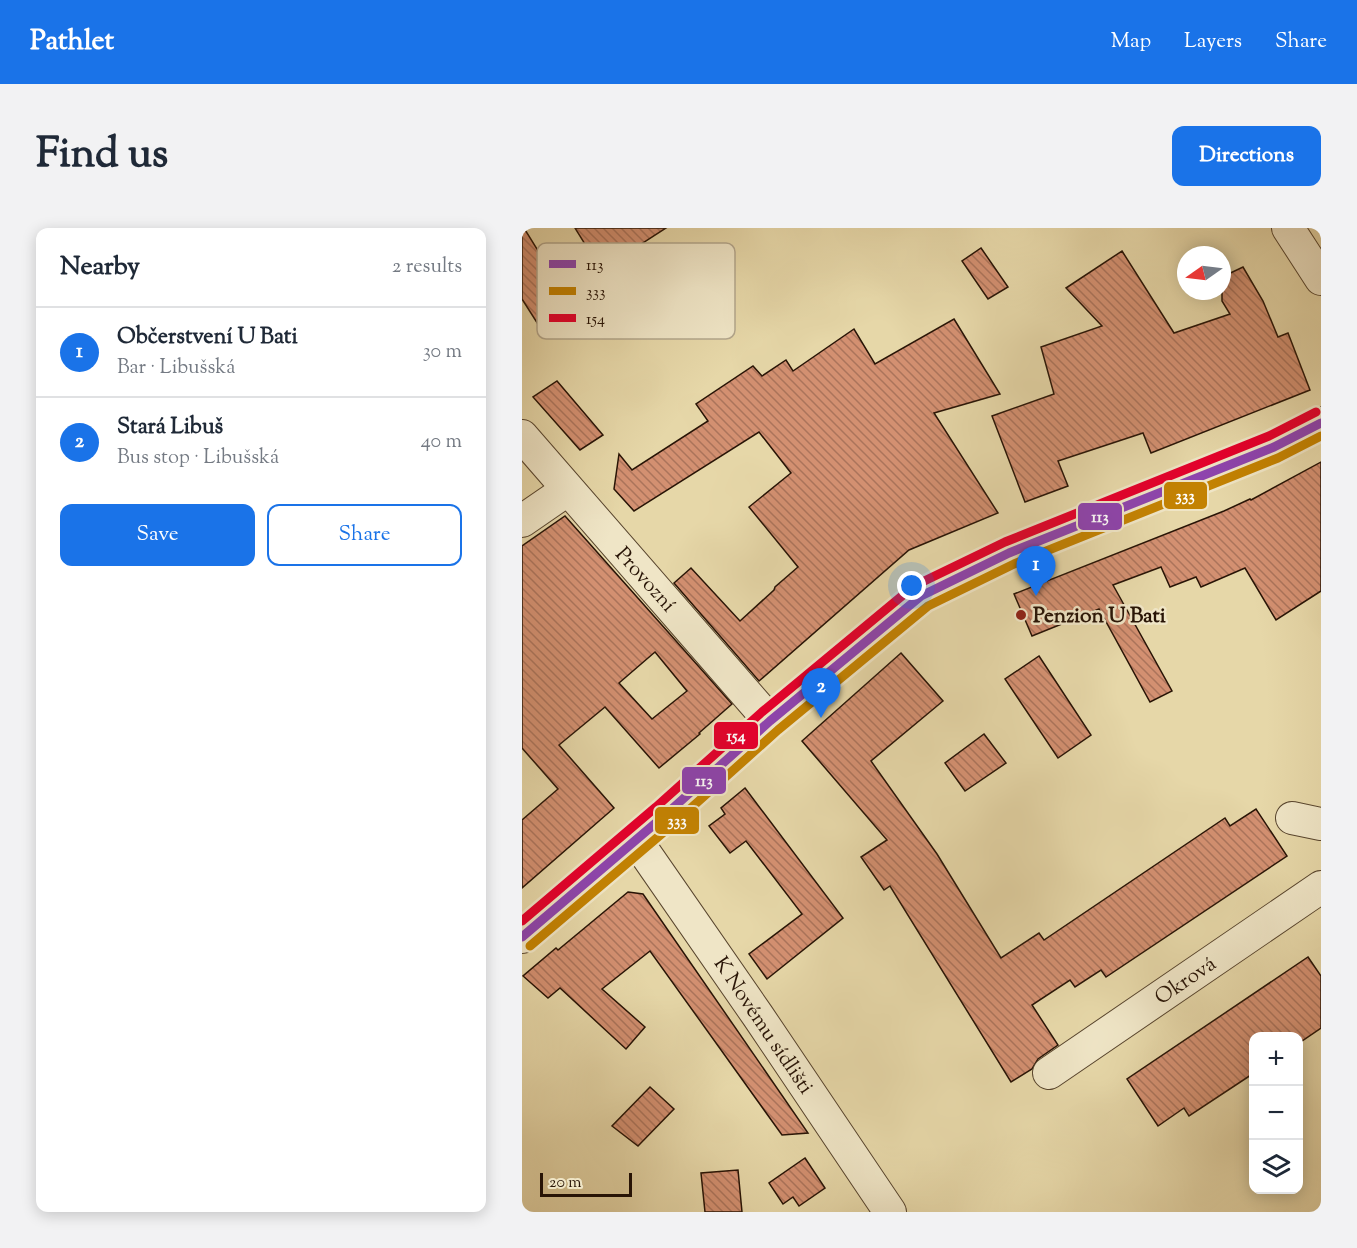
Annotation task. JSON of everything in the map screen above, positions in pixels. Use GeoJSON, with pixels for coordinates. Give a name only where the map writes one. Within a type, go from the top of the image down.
{"type":"FeatureCollection","features":[{"type":"Feature","properties":{"kind":"street"},"geometry":{"type":"LineString","coordinates":[[1288,228],[1321,279]]}},
{"type":"Feature","properties":{"kind":"street"},"geometry":{"type":"LineString","coordinates":[[522,937],[770,721],[921,596],[1009,553],[1274,447],[1321,423]]}},
{"type":"Feature","properties":{"kind":"street","name":"Provozní"},"geometry":{"type":"LineString","coordinates":[[522,436],[770,721]]}},
{"type":"Feature","properties":{"kind":"street"},"geometry":{"type":"LineString","coordinates":[[522,521],[567,490]]}},
{"type":"Feature","properties":{"kind":"street","name":"K Novému sídlišti"},"geometry":{"type":"LineString","coordinates":[[636,840],[890,1212]]}},
{"type":"Feature","properties":{"kind":"street","name":"Okrová"},"geometry":{"type":"LineString","coordinates":[[1049,1073],[1321,887]]}},
{"type":"Feature","properties":{"kind":"building"},"geometry":{"type":"Polygon","coordinates":[[[522,228],[524,228],[537,249],[537,323],[522,299],[522,228]]]}},
{"type":"Feature","properties":{"kind":"building"},"geometry":{"type":"Polygon","coordinates":[[[575,228],[666,228],[643,243],[584,243],[575,228]]]}},
{"type":"Feature","properties":{"kind":"building"},"geometry":{"type":"Polygon","coordinates":[[[981,248],[1008,287],[988,299],[962,261],[981,248]]]}},
{"type":"Feature","properties":{"kind":"building"},"geometry":{"type":"Polygon","coordinates":[[[1122,251],[1174,333],[1230,314],[1222,300],[1231,300],[1231,273],[1243,267],[1263,301],[1278,337],[1288,333],[1310,390],[1151,453],[1143,433],[1058,461],[1068,486],[1025,502],[992,416],[1054,394],[1041,347],[1102,326],[1066,288],[1122,251]]]}},
{"type":"Feature","properties":{"kind":"building"},"geometry":{"type":"Polygon","coordinates":[[[954,319],[1000,394],[934,413],[998,513],[909,550],[759,681],[674,583],[691,568],[740,621],[774,590],[798,567],[749,507],[791,473],[759,432],[634,511],[614,489],[619,454],[632,470],[708,421],[696,404],[753,366],[762,376],[786,360],[793,371],[854,329],[875,364],[954,319]]]}},
{"type":"Feature","properties":{"kind":"building"},"geometry":{"type":"Polygon","coordinates":[[[557,381],[603,435],[580,450],[533,397],[557,381]]]}},
{"type":"Feature","properties":{"kind":"building"},"geometry":{"type":"Polygon","coordinates":[[[1321,462],[1321,591],[1276,620],[1245,568],[1201,587],[1196,577],[1170,587],[1161,567],[1113,585],[1172,691],[1150,702],[1099,609],[1032,636],[1014,594],[1251,500],[1321,462]]]}},
{"type":"Feature","properties":{"kind":"building"},"geometry":{"type":"Polygon","coordinates":[[[565,516],[732,704],[659,768],[605,707],[559,745],[614,808],[522,888],[522,820],[558,789],[522,748],[522,546],[565,516]],[[655,652],[619,683],[652,719],[687,691],[655,652]]]}},
{"type":"Feature","properties":{"kind":"building"},"geometry":{"type":"Polygon","coordinates":[[[901,653],[943,701],[871,761],[937,854],[1001,958],[1039,933],[1044,940],[1225,818],[1230,826],[1256,809],[1287,856],[1106,977],[1101,970],[1075,987],[1070,980],[1032,1005],[1058,1045],[1038,1059],[1032,1069],[1011,1082],[890,886],[884,890],[861,857],[887,840],[802,741],[901,653]]]}},
{"type":"Feature","properties":{"kind":"building"},"geometry":{"type":"Polygon","coordinates":[[[1039,656],[1091,735],[1058,758],[1005,679],[1039,656]]]}},
{"type":"Feature","properties":{"kind":"building"},"geometry":{"type":"Polygon","coordinates":[[[984,734],[1006,763],[965,791],[945,763],[984,734]]]}},
{"type":"Feature","properties":{"kind":"building"},"geometry":{"type":"Polygon","coordinates":[[[745,788],[843,918],[767,979],[749,954],[802,914],[746,841],[730,853],[709,826],[725,814],[721,808],[745,788]]]}},
{"type":"Feature","properties":{"kind":"building"},"geometry":{"type":"Polygon","coordinates":[[[628,892],[643,894],[808,1133],[782,1135],[650,951],[602,989],[645,1027],[626,1049],[560,988],[548,998],[523,976],[628,892]]]}},
{"type":"Feature","properties":{"kind":"building"},"geometry":{"type":"Polygon","coordinates":[[[1308,957],[1321,976],[1321,1028],[1303,1040],[1303,1032],[1249,1032],[1249,1076],[1189,1116],[1184,1108],[1158,1126],[1127,1079],[1308,957]]]}},
{"type":"Feature","properties":{"kind":"building"},"geometry":{"type":"Polygon","coordinates":[[[650,1087],[674,1109],[638,1146],[612,1126],[650,1087]]]}},
{"type":"Feature","properties":{"kind":"building"},"geometry":{"type":"Polygon","coordinates":[[[805,1158],[825,1188],[799,1206],[793,1197],[783,1204],[769,1183],[805,1158]]]}},
{"type":"Feature","properties":{"kind":"building"},"geometry":{"type":"Polygon","coordinates":[[[738,1170],[742,1212],[705,1212],[701,1173],[738,1170]]]}},
{"type":"Feature","properties":{"kind":"transit line","name":"154"},"geometry":{"type":"LineString","coordinates":[[522,921],[656,807],[762,712],[914,586],[1005,542],[1269,436],[1316,412]]}},
{"type":"Feature","properties":{"kind":"transit line","name":"113"},"geometry":{"type":"LineString","coordinates":[[522,937],[664,816],[770,721],[921,596],[1009,553],[1274,447],[1321,423]]}},
{"type":"Feature","properties":{"kind":"transit line","name":"333"},"geometry":{"type":"LineString","coordinates":[[530,946],[672,825],[778,730],[928,606],[1014,564],[1278,458],[1321,436]]}},
{"type":"Feature","properties":{"kind":"place","name":"Občerstvení U Bati"},"geometry":{"type":"Point","coordinates":[1036,596]}},
{"type":"Feature","properties":{"kind":"place","name":"Penzion U Bati"},"geometry":{"type":"Point","coordinates":[1021,615]}},
{"type":"Feature","properties":{"kind":"place","name":"Stará Libuš"},"geometry":{"type":"Point","coordinates":[821,718]}}]}
